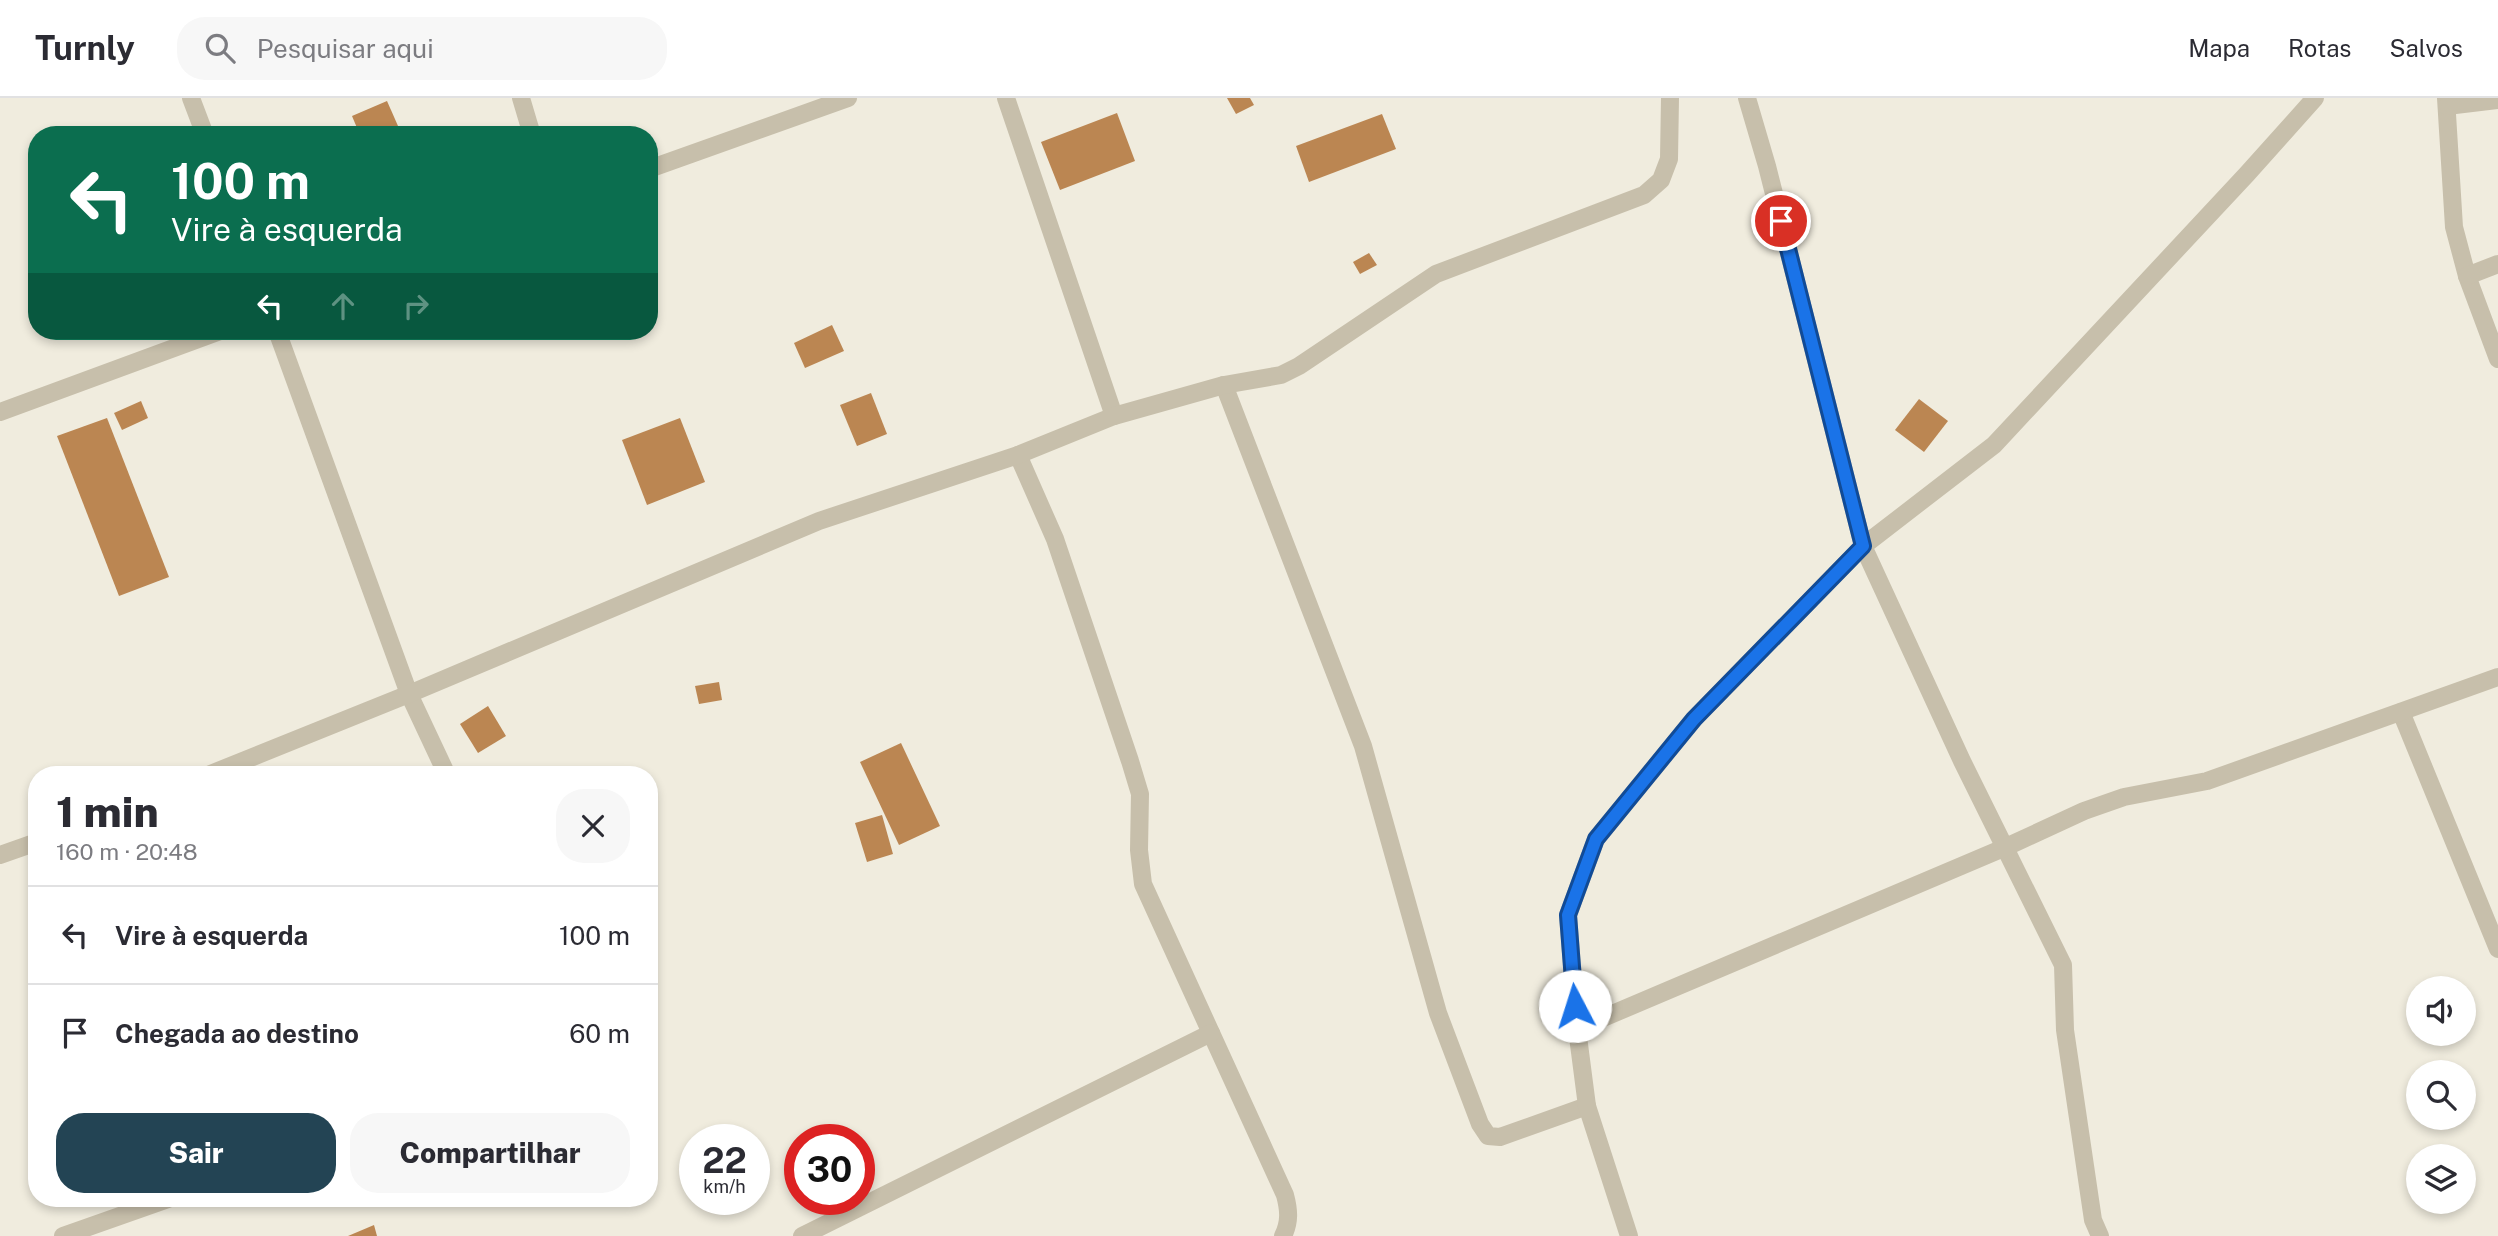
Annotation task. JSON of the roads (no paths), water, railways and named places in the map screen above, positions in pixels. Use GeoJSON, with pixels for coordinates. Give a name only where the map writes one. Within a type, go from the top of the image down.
{"type":"FeatureCollection","features":[{"type":"Feature","properties":{"kind":"street"},"geometry":{"type":"LineString","coordinates":[[191,98],[202,126]]}},
{"type":"Feature","properties":{"kind":"street"},"geometry":{"type":"LineString","coordinates":[[521,98],[529,126]]}},
{"type":"Feature","properties":{"kind":"street"},"geometry":{"type":"LineString","coordinates":[[658,166],[848,98]]}},
{"type":"Feature","properties":{"kind":"street"},"geometry":{"type":"LineString","coordinates":[[1006,98],[1114,416]]}},
{"type":"Feature","properties":{"kind":"street"},"geometry":{"type":"LineString","coordinates":[[230,766],[409,694],[819,521],[1018,455],[1114,416],[1224,385],[1280,375],[1299,366],[1436,274],[1644,195],[1661,180],[1669,159],[1670,98]]}},
{"type":"Feature","properties":{"kind":"street"},"geometry":{"type":"LineString","coordinates":[[1747,98],[1767,166],[1863,546],[1962,761],[2063,965],[2065,1030],[2093,1220],[2100,1236]]}},
{"type":"Feature","properties":{"kind":"street"},"geometry":{"type":"LineString","coordinates":[[1629,1236],[1587,1106],[1577,1028],[1568,915],[1596,839],[1694,719],[1863,546],[1994,445],[2315,98]]}},
{"type":"Feature","properties":{"kind":"street"},"geometry":{"type":"LineString","coordinates":[[2498,100],[2446,102],[2454,227],[2467,276],[2498,359]]}},
{"type":"Feature","properties":{"kind":"street"},"geometry":{"type":"LineString","coordinates":[[2467,276],[2498,264]]}},
{"type":"Feature","properties":{"kind":"street"},"geometry":{"type":"LineString","coordinates":[[0,412],[196,340]]}},
{"type":"Feature","properties":{"kind":"street"},"geometry":{"type":"LineString","coordinates":[[280,340],[409,694],[443,766]]}},
{"type":"Feature","properties":{"kind":"street"},"geometry":{"type":"LineString","coordinates":[[1224,385],[1363,746],[1438,1013],[1480,1124],[1488,1136],[1500,1137],[1587,1106]]}},
{"type":"Feature","properties":{"kind":"street"},"geometry":{"type":"LineString","coordinates":[[1018,455],[1055,539],[1140,794],[1139,850],[1143,884],[1285,1195],[1289,1210],[1283,1236]]}},
{"type":"Feature","properties":{"kind":"street"},"geometry":{"type":"LineString","coordinates":[[1577,1028],[2006,847],[2084,811],[2124,797],[2207,781],[2498,677]]}},
{"type":"Feature","properties":{"kind":"street"},"geometry":{"type":"LineString","coordinates":[[2401,712],[2498,949]]}},
{"type":"Feature","properties":{"kind":"street"},"geometry":{"type":"LineString","coordinates":[[0,855],[28,845]]}},
{"type":"Feature","properties":{"kind":"street"},"geometry":{"type":"LineString","coordinates":[[802,1236],[1211,1033]]}},
{"type":"Feature","properties":{"kind":"street"},"geometry":{"type":"LineString","coordinates":[[64,1236],[146,1207]]}}]}
